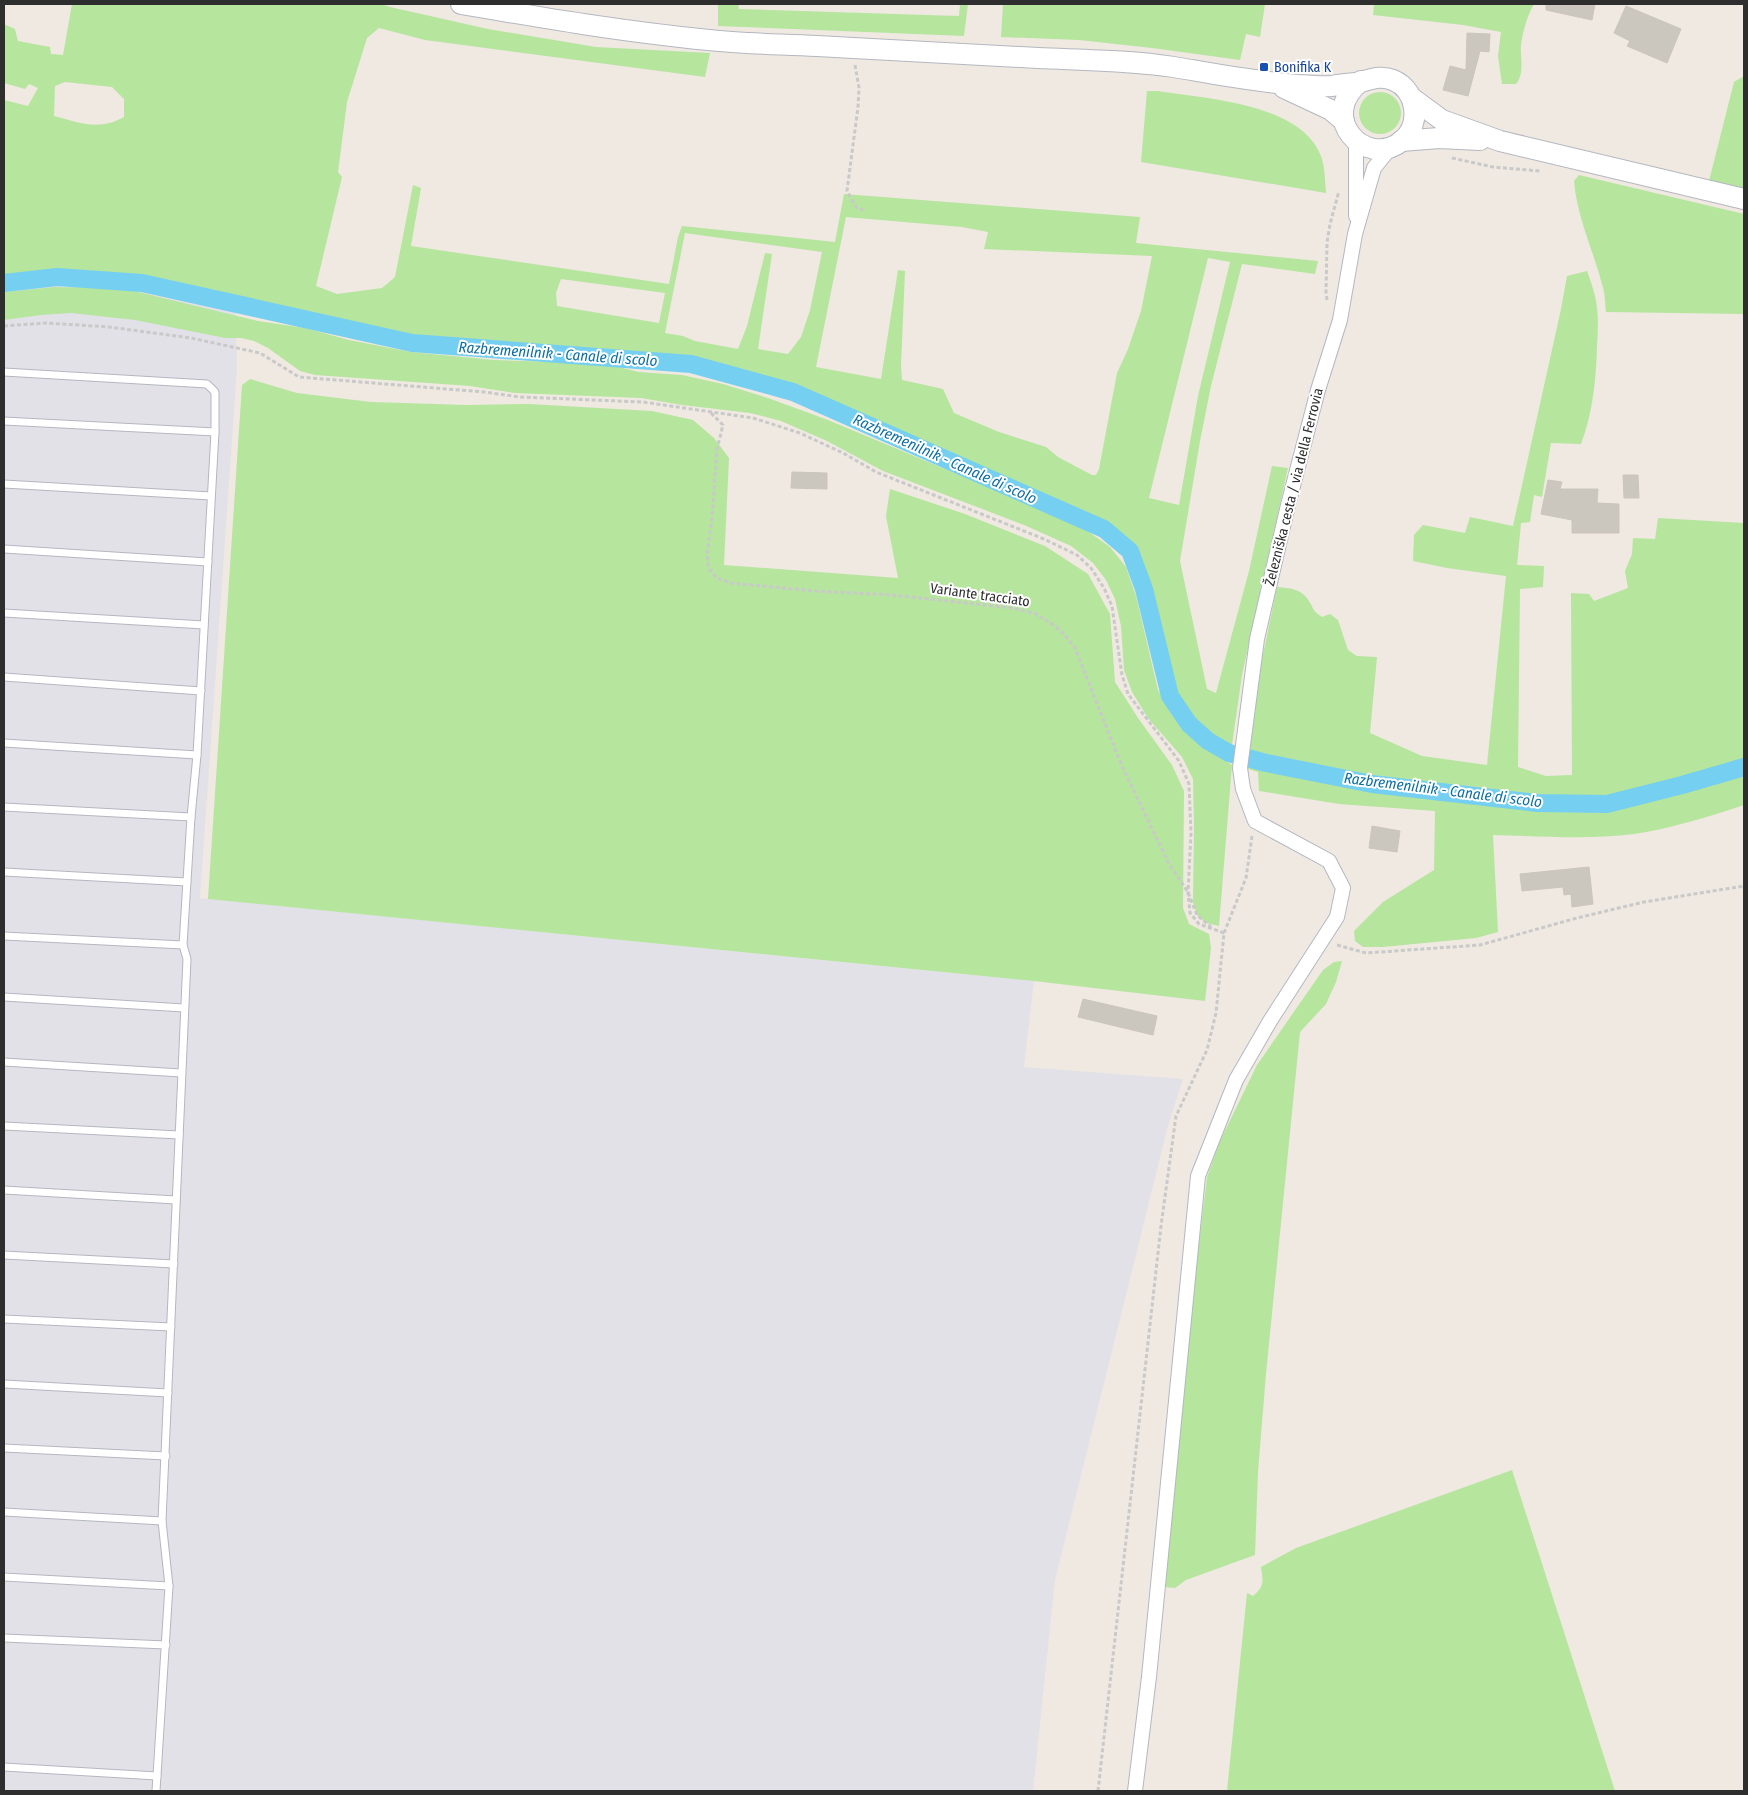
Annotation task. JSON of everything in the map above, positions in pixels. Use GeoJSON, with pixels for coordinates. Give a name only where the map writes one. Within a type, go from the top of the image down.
{"type":"FeatureCollection","features":[{"type":"Feature","properties":{"kind":"main road"},"geometry":{"type":"LineString","coordinates":[[461,4],[567,22],[710,40],[1153,64],[1276,83],[1326,86],[1362,81]]}},
{"type":"Feature","properties":{"kind":"main road"},"geometry":{"type":"LineString","coordinates":[[1500,141],[1439,138],[1396,144],[1379,149],[1367,147],[1356,141],[1348,132],[1343,110],[1346,98],[1352,88],[1372,77],[1384,77],[1395,81],[1405,88],[1412,98],[1442,120],[1500,141],[1744,199]]}},
{"type":"Feature","properties":{"kind":"main road"},"geometry":{"type":"LineString","coordinates":[[1276,83],[1331,110],[1344,121]]}},
{"type":"Feature","properties":{"kind":"main road"},"geometry":{"type":"LineString","coordinates":[[1396,144],[1409,132],[1414,121],[1415,109],[1412,98]]}},
{"type":"Feature","properties":{"kind":"street","name":"Železniška cesta / via della Ferrovia"},"geometry":{"type":"LineString","coordinates":[[1355,234],[1356,141]]}},
{"type":"Feature","properties":{"kind":"street","name":"Železniška cesta / via della Ferrovia"},"geometry":{"type":"LineString","coordinates":[[1254,821],[1243,790],[1240,768],[1259,630],[1288,505],[1318,390],[1340,320],[1355,234],[1374,168],[1396,144]]}},
{"type":"Feature","properties":{"kind":"street"},"geometry":{"type":"LineString","coordinates":[[1135,1791],[1149,1677],[1198,1176],[1236,1080],[1270,1021],[1337,917],[1343,888],[1329,861],[1254,821]]}},
{"type":"Feature","properties":{"kind":"lane"},"geometry":{"type":"LineString","coordinates":[[4,372],[207,384],[215,392],[215,432],[201,691],[183,945],[188,959],[184,1008],[162,1521],[169,1586],[156,1791]]}},
{"type":"Feature","properties":{"kind":"lane"},"geometry":{"type":"LineString","coordinates":[[4,420],[215,432]]}},
{"type":"Feature","properties":{"kind":"lane"},"geometry":{"type":"LineString","coordinates":[[4,484],[211,496]]}},
{"type":"Feature","properties":{"kind":"lane"},"geometry":{"type":"LineString","coordinates":[[4,549],[208,562]]}},
{"type":"Feature","properties":{"kind":"lane"},"geometry":{"type":"LineString","coordinates":[[4,613],[204,626]]}},
{"type":"Feature","properties":{"kind":"lane"},"geometry":{"type":"LineString","coordinates":[[4,677],[201,691]]}},
{"type":"Feature","properties":{"kind":"lane"},"geometry":{"type":"LineString","coordinates":[[4,743],[197,755]]}},
{"type":"Feature","properties":{"kind":"lane"},"geometry":{"type":"LineString","coordinates":[[4,807],[191,817]]}},
{"type":"Feature","properties":{"kind":"lane"},"geometry":{"type":"LineString","coordinates":[[4,872],[187,882]]}},
{"type":"Feature","properties":{"kind":"lane"},"geometry":{"type":"LineString","coordinates":[[4,936],[183,945]]}},
{"type":"Feature","properties":{"kind":"lane"},"geometry":{"type":"LineString","coordinates":[[4,997],[184,1008]]}},
{"type":"Feature","properties":{"kind":"lane"},"geometry":{"type":"LineString","coordinates":[[4,1062],[182,1073]]}},
{"type":"Feature","properties":{"kind":"lane"},"geometry":{"type":"LineString","coordinates":[[4,1126],[179,1135]]}},
{"type":"Feature","properties":{"kind":"lane"},"geometry":{"type":"LineString","coordinates":[[4,1190],[176,1200]]}},
{"type":"Feature","properties":{"kind":"lane"},"geometry":{"type":"LineString","coordinates":[[4,1256],[174,1264]]}},
{"type":"Feature","properties":{"kind":"lane"},"geometry":{"type":"LineString","coordinates":[[4,1319],[171,1327]]}},
{"type":"Feature","properties":{"kind":"lane"},"geometry":{"type":"LineString","coordinates":[[4,1384],[168,1393]]}},
{"type":"Feature","properties":{"kind":"lane"},"geometry":{"type":"LineString","coordinates":[[4,1448],[166,1456]]}},
{"type":"Feature","properties":{"kind":"lane"},"geometry":{"type":"LineString","coordinates":[[4,1512],[162,1521]]}},
{"type":"Feature","properties":{"kind":"lane"},"geometry":{"type":"LineString","coordinates":[[4,1577],[169,1586]]}},
{"type":"Feature","properties":{"kind":"lane"},"geometry":{"type":"LineString","coordinates":[[4,1638],[166,1645]]}},
{"type":"Feature","properties":{"kind":"lane"},"geometry":{"type":"LineString","coordinates":[[4,1767],[157,1776]]}},
{"type":"Feature","properties":{"kind":"path"},"geometry":{"type":"LineString","coordinates":[[848,48],[857,71],[859,88],[847,191],[856,206],[865,210]]}},
{"type":"Feature","properties":{"kind":"path"},"geometry":{"type":"LineString","coordinates":[[1444,156],[1493,167],[1545,172]]}},
{"type":"Feature","properties":{"kind":"path"},"geometry":{"type":"LineString","coordinates":[[1327,302],[1327,243],[1330,224],[1338,199],[1342,175],[1356,178]]}},
{"type":"Feature","properties":{"kind":"path"},"geometry":{"type":"LineString","coordinates":[[4,326],[46,323],[100,326],[191,338],[260,353],[299,377],[484,392],[520,397],[643,402],[753,418],[800,433],[843,453],[876,472],[1044,539],[1077,555],[1091,568],[1104,588],[1112,606],[1122,675],[1128,694],[1179,761],[1186,774],[1189,784],[1188,892],[1190,913],[1199,924],[1224,934]]}},
{"type":"Feature","properties":{"kind":"path","name":"Variante tracciato"},"geometry":{"type":"LineString","coordinates":[[710,412],[723,425],[717,449],[712,518],[707,553],[709,568],[717,578],[730,583],[815,591],[892,595],[1013,608],[1036,614],[1052,624],[1062,632],[1075,648],[1121,764],[1169,864],[1188,892]]}},
{"type":"Feature","properties":{"kind":"path"},"geometry":{"type":"LineString","coordinates":[[1098,1791],[1161,1226],[1176,1116],[1207,1050],[1216,1012],[1224,934],[1246,878],[1254,821]]}},
{"type":"Feature","properties":{"kind":"path"},"geometry":{"type":"LineString","coordinates":[[1322,941],[1366,953],[1480,945],[1576,918],[1644,902],[1744,886]]}},
{"type":"Feature","properties":{"kind":"shaded area"},"geometry":{"type":"Polygon","coordinates":[[[57,277],[142,283],[235,304],[237,368],[200,898],[1034,981],[1024,1067],[1183,1079],[1168,1126],[1055,1580],[1033,1791],[4,1791],[4,283],[57,277]]]}},
{"type":"Feature","properties":{"kind":"green space"},"geometry":{"type":"Polygon","coordinates":[[[72,4],[381,4],[488,29],[596,47],[710,53],[705,77],[425,40],[379,28],[367,38],[347,102],[338,172],[342,177],[316,286],[337,294],[382,288],[395,277],[413,185],[421,188],[411,246],[669,284],[682,226],[835,242],[844,194],[1140,217],[1136,243],[1318,261],[1315,274],[1242,264],[1211,386],[1200,441],[1180,561],[1207,689],[1216,693],[1249,571],[1272,466],[1288,468],[1242,675],[1232,745],[1205,730],[1188,711],[1176,693],[1138,558],[1123,538],[1085,511],[1033,491],[835,405],[764,377],[717,362],[683,356],[408,338],[142,276],[85,271],[4,276],[4,100],[28,106],[38,88],[29,84],[25,89],[4,83],[4,24],[15,29],[18,41],[50,47],[51,54],[63,55],[72,4]],[[65,82],[55,86],[54,116],[98,125],[124,117],[124,99],[112,87],[65,82]],[[846,217],[816,367],[881,379],[898,270],[905,271],[902,380],[943,389],[954,413],[999,432],[1046,447],[1058,457],[1092,475],[1096,475],[1099,469],[1117,373],[1128,349],[1141,311],[1152,256],[984,249],[988,232],[962,227],[846,217]],[[685,233],[665,333],[738,349],[747,326],[765,253],[772,254],[758,349],[788,354],[801,337],[810,310],[822,252],[685,233]],[[1208,258],[1149,498],[1179,505],[1198,396],[1230,262],[1208,258]],[[561,279],[556,293],[557,306],[659,323],[665,293],[561,279]]]}},
{"type":"Feature","properties":{"kind":"green space"},"geometry":{"type":"Polygon","coordinates":[[[718,4],[738,4],[739,9],[959,16],[960,4],[968,4],[964,36],[718,26],[718,4]]]}},
{"type":"Feature","properties":{"kind":"green space"},"geometry":{"type":"Polygon","coordinates":[[[1003,4],[1265,4],[1260,37],[1246,34],[1240,60],[1079,40],[1001,37],[1003,4]]]}},
{"type":"Feature","properties":{"kind":"green space"},"geometry":{"type":"Polygon","coordinates":[[[1374,4],[1534,4],[1523,34],[1519,80],[1516,84],[1502,84],[1498,56],[1501,32],[1463,25],[1373,15],[1374,4]]]}},
{"type":"Feature","properties":{"kind":"green space"},"geometry":{"type":"Polygon","coordinates":[[[1744,76],[1744,190],[1709,181],[1734,82],[1744,76]]]}},
{"type":"Feature","properties":{"kind":"green space"},"geometry":{"type":"Polygon","coordinates":[[[1147,91],[1226,101],[1275,115],[1296,126],[1312,140],[1322,159],[1326,193],[1141,162],[1147,91]]]}},
{"type":"Feature","properties":{"kind":"green space"},"geometry":{"type":"Polygon","coordinates":[[[1376,92],[1384,92],[1395,98],[1401,113],[1395,128],[1384,134],[1376,134],[1365,128],[1359,117],[1359,109],[1365,98],[1376,92]]]}},
{"type":"Feature","properties":{"kind":"green space"},"geometry":{"type":"Polygon","coordinates":[[[1579,175],[1744,214],[1744,314],[1606,312],[1603,287],[1578,208],[1574,181],[1579,175]]]}},
{"type":"Feature","properties":{"kind":"green space"},"geometry":{"type":"Polygon","coordinates":[[[1587,271],[1595,296],[1598,321],[1595,384],[1588,420],[1581,444],[1551,443],[1542,497],[1534,495],[1530,522],[1521,523],[1517,565],[1544,566],[1543,587],[1520,589],[1518,767],[1546,776],[1572,775],[1571,593],[1589,594],[1594,601],[1628,588],[1625,571],[1632,554],[1633,538],[1655,539],[1658,518],[1744,523],[1744,805],[1675,826],[1634,834],[1581,837],[1493,835],[1498,932],[1476,938],[1383,947],[1363,947],[1355,941],[1354,931],[1383,902],[1434,870],[1435,811],[1339,804],[1259,791],[1258,772],[1248,769],[1259,674],[1277,587],[1291,589],[1303,594],[1319,615],[1322,617],[1330,614],[1338,620],[1348,650],[1357,656],[1377,657],[1370,733],[1422,756],[1487,765],[1506,576],[1413,561],[1414,535],[1423,525],[1465,533],[1470,517],[1513,526],[1567,276],[1587,271]]]}},
{"type":"Feature","properties":{"kind":"green space"},"geometry":{"type":"Polygon","coordinates":[[[54,287],[126,289],[258,321],[305,328],[349,340],[411,352],[494,360],[614,366],[639,372],[682,375],[723,384],[828,420],[1082,527],[1110,547],[1126,567],[1136,596],[1158,690],[1173,716],[1191,737],[1232,765],[1219,926],[1206,923],[1197,915],[1193,902],[1193,779],[1182,757],[1148,718],[1132,692],[1124,670],[1121,626],[1115,599],[1106,580],[1093,563],[1071,546],[1024,525],[883,471],[827,441],[781,421],[750,413],[641,398],[515,393],[470,386],[315,375],[300,371],[268,348],[254,341],[241,338],[225,338],[135,320],[71,313],[4,320],[4,292],[54,287]]]}},
{"type":"Feature","properties":{"kind":"green space"},"geometry":{"type":"Polygon","coordinates":[[[250,379],[297,393],[371,402],[466,405],[529,404],[652,411],[693,420],[714,438],[729,458],[724,565],[898,578],[886,516],[890,489],[965,514],[1045,546],[1088,574],[1110,614],[1115,682],[1172,765],[1184,791],[1183,908],[1189,924],[1209,934],[1211,948],[1205,1001],[1034,981],[208,899],[242,385],[250,379]]]}},
{"type":"Feature","properties":{"kind":"green space"},"geometry":{"type":"Polygon","coordinates":[[[1342,961],[1336,982],[1326,1004],[1300,1032],[1266,1374],[1258,1471],[1255,1555],[1186,1580],[1175,1588],[1164,1587],[1188,1334],[1207,1177],[1220,1141],[1257,1065],[1323,970],[1334,962],[1342,961]]]}},
{"type":"Feature","properties":{"kind":"green space"},"geometry":{"type":"Polygon","coordinates":[[[1512,1470],[1615,1791],[1227,1791],[1247,1593],[1253,1596],[1261,1586],[1263,1580],[1261,1567],[1296,1548],[1512,1470]]]}},
{"type":"Feature","properties":{"kind":"building"},"geometry":{"type":"Polygon","coordinates":[[[1546,4],[1595,4],[1592,20],[1546,10],[1546,4]]]}},
{"type":"Feature","properties":{"kind":"building"},"geometry":{"type":"Polygon","coordinates":[[[1626,6],[1681,29],[1667,63],[1627,46],[1630,41],[1614,33],[1626,6]]]}},
{"type":"Feature","properties":{"kind":"building"},"geometry":{"type":"Polygon","coordinates":[[[1467,33],[1490,34],[1489,52],[1480,51],[1468,96],[1443,90],[1450,66],[1466,70],[1467,33]]]}},
{"type":"Feature","properties":{"kind":"building"},"geometry":{"type":"Polygon","coordinates":[[[792,472],[827,473],[827,489],[791,488],[792,472]]]}},
{"type":"Feature","properties":{"kind":"building"},"geometry":{"type":"Polygon","coordinates":[[[1623,475],[1638,475],[1639,498],[1624,498],[1623,475]]]}},
{"type":"Feature","properties":{"kind":"building"},"geometry":{"type":"Polygon","coordinates":[[[1548,480],[1562,482],[1560,489],[1598,489],[1597,503],[1619,504],[1619,533],[1572,533],[1572,520],[1541,514],[1548,480]]]}},
{"type":"Feature","properties":{"kind":"building"},"geometry":{"type":"Polygon","coordinates":[[[1372,826],[1400,831],[1397,852],[1369,848],[1372,826]]]}},
{"type":"Feature","properties":{"kind":"building"},"geometry":{"type":"Polygon","coordinates":[[[1589,867],[1593,904],[1572,907],[1571,894],[1564,895],[1563,887],[1522,891],[1520,874],[1589,867]]]}},
{"type":"Feature","properties":{"kind":"building"},"geometry":{"type":"Polygon","coordinates":[[[1083,999],[1157,1016],[1153,1035],[1078,1017],[1083,999]]]}},
{"type":"Feature","properties":{"kind":"waterway","name":"Razbremenilnik - Canale di scolo"},"geometry":{"type":"LineString","coordinates":[[4,283],[57,277],[142,283],[412,343],[691,364],[793,392],[1104,529],[1130,551],[1144,589],[1170,696],[1189,724],[1208,741],[1229,753],[1266,763],[1372,784],[1537,803],[1607,804],[1744,767]]}},
{"type":"Feature","properties":{"kind":"place","name":"Bonifika K"},"geometry":{"type":"Point","coordinates":[1264,67]}}]}
